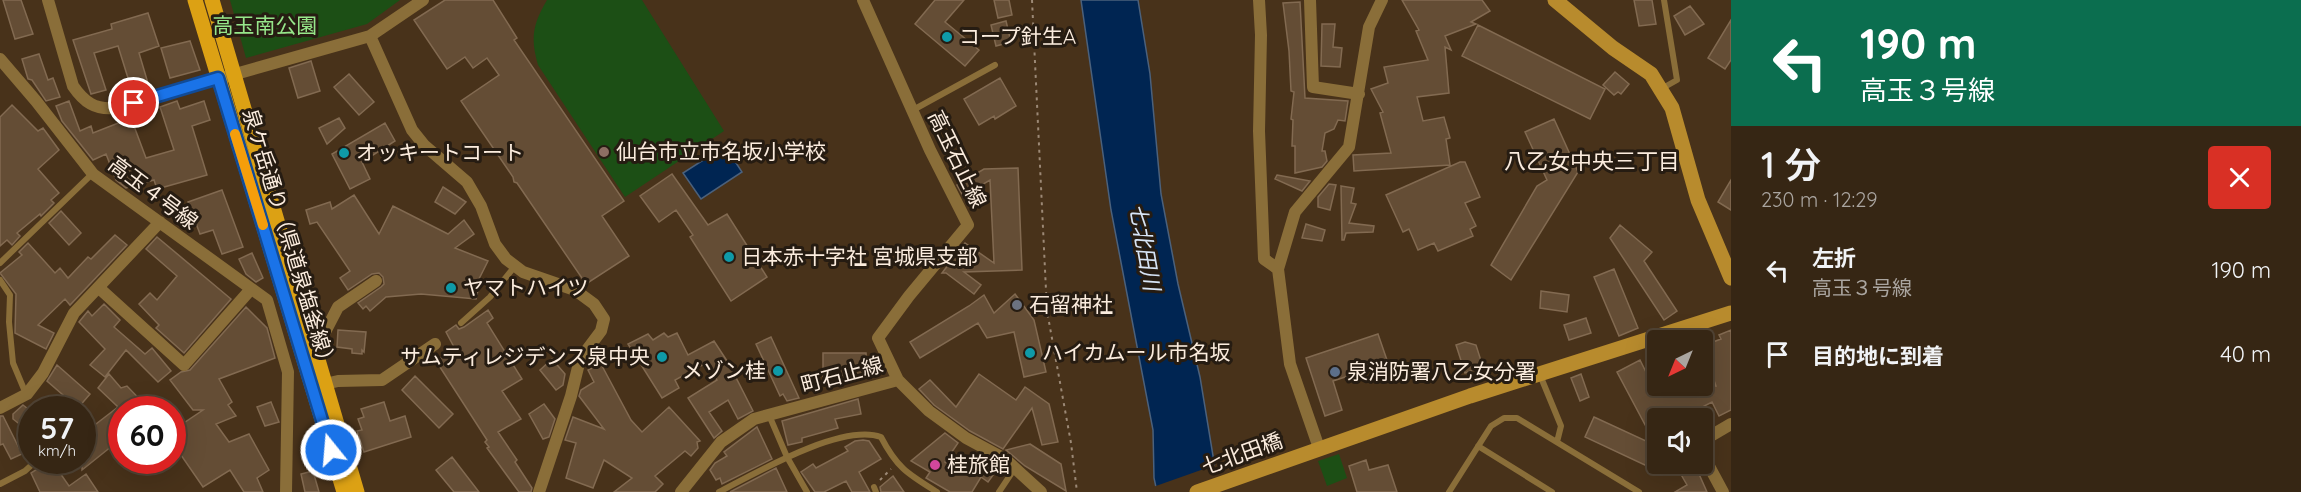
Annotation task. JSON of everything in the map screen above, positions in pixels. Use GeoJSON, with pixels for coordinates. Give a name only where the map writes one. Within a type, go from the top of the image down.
{"type":"FeatureCollection","features":[{"type":"Feature","properties":{"kind":"main road","name":"泉ケ岳通り（県道泉塩釜線）"},"geometry":{"type":"LineString","coordinates":[[195,0],[218,78],[305,342],[344,492]]}},
{"type":"Feature","properties":{"kind":"main road"},"geometry":{"type":"LineString","coordinates":[[212,0],[240,72],[305,342],[325,384],[357,492]]}},
{"type":"Feature","properties":{"kind":"street"},"geometry":{"type":"LineString","coordinates":[[48,0],[73,86],[91,106],[104,109],[115,108],[370,36],[423,0]]}},
{"type":"Feature","properties":{"kind":"street","name":"高玉石止線"},"geometry":{"type":"LineString","coordinates":[[863,0],[912,110],[968,225],[909,296],[878,338],[898,380]]}},
{"type":"Feature","properties":{"kind":"street"},"geometry":{"type":"LineString","coordinates":[[1259,0],[1261,35],[1259,131],[1264,259],[1278,269]]}},
{"type":"Feature","properties":{"kind":"street"},"geometry":{"type":"LineString","coordinates":[[1310,0],[1313,87],[1359,94]]}},
{"type":"Feature","properties":{"kind":"street"},"geometry":{"type":"LineString","coordinates":[[1319,448],[1290,364],[1278,269],[1295,212],[1349,147],[1369,27],[1382,0]]}},
{"type":"Feature","properties":{"kind":"street"},"geometry":{"type":"LineString","coordinates":[[1555,0],[1613,48],[1651,74],[1661,89],[1672,108],[1698,200],[1731,278]]}},
{"type":"Feature","properties":{"kind":"street"},"geometry":{"type":"LineString","coordinates":[[370,36],[412,130],[424,146],[467,182],[481,206],[495,244],[506,260],[523,272],[575,290],[594,304],[604,319],[602,331],[580,359],[571,396],[539,492]]}},
{"type":"Feature","properties":{"kind":"street","name":"高玉４号線"},"geometry":{"type":"LineString","coordinates":[[0,59],[93,174],[267,300],[288,372],[286,492]]}},
{"type":"Feature","properties":{"kind":"street"},"geometry":{"type":"LineString","coordinates":[[0,408],[27,394],[43,373],[74,313],[160,222]]}},
{"type":"Feature","properties":{"kind":"street"},"geometry":{"type":"LineString","coordinates":[[282,350],[324,334],[338,308],[376,281]]}},
{"type":"Feature","properties":{"kind":"street"},"geometry":{"type":"LineString","coordinates":[[99,288],[184,365],[251,289]]}},
{"type":"Feature","properties":{"kind":"street","name":"七北田橋"},"geometry":{"type":"LineString","coordinates":[[1197,492],[1300,454],[1731,313]]}},
{"type":"Feature","properties":{"kind":"street"},"geometry":{"type":"LineString","coordinates":[[325,384],[338,381],[382,380],[435,344]]}},
{"type":"Feature","properties":{"kind":"street","name":"町石止線"},"geometry":{"type":"LineString","coordinates":[[681,492],[721,442],[754,419],[898,380],[939,418],[966,438],[1005,459],[1041,492]]}},
{"type":"Feature","properties":{"kind":"street"},"geometry":{"type":"LineString","coordinates":[[1713,435],[1731,424]]}},
{"type":"Feature","properties":{"kind":"street"},"geometry":{"type":"LineString","coordinates":[[1713,473],[1723,492]]}},
{"type":"Feature","properties":{"kind":"lane"},"geometry":{"type":"LineString","coordinates":[[1661,89],[1677,80],[1664,0]]}},
{"type":"Feature","properties":{"kind":"lane"},"geometry":{"type":"LineString","coordinates":[[912,110],[995,65]]}},
{"type":"Feature","properties":{"kind":"lane"},"geometry":{"type":"LineString","coordinates":[[0,263],[93,174]]}},
{"type":"Feature","properties":{"kind":"lane"},"geometry":{"type":"LineString","coordinates":[[461,323],[490,297],[515,266]]}},
{"type":"Feature","properties":{"kind":"lane"},"geometry":{"type":"LineString","coordinates":[[0,280],[10,295],[9,322],[13,363],[27,394]]}},
{"type":"Feature","properties":{"kind":"lane"},"geometry":{"type":"LineString","coordinates":[[1539,374],[1561,426],[1557,442]]}},
{"type":"Feature","properties":{"kind":"lane"},"geometry":{"type":"LineString","coordinates":[[769,415],[787,457],[807,492]]}},
{"type":"Feature","properties":{"kind":"lane"},"geometry":{"type":"LineString","coordinates":[[1449,492],[1491,426],[1504,418],[1517,418],[1635,491]]}},
{"type":"Feature","properties":{"kind":"lane"},"geometry":{"type":"LineString","coordinates":[[719,492],[787,457],[837,439],[869,433],[881,438],[892,459],[909,475],[937,492]]}},
{"type":"Feature","properties":{"kind":"lane"},"geometry":{"type":"LineString","coordinates":[[1478,446],[1552,492]]}},
{"type":"Feature","properties":{"kind":"lane"},"geometry":{"type":"LineString","coordinates":[[999,492],[1015,467]]}},
{"type":"Feature","properties":{"kind":"lane"},"geometry":{"type":"LineString","coordinates":[[0,484],[19,474]]}},
{"type":"Feature","properties":{"kind":"path"},"geometry":{"type":"LineString","coordinates":[[1032,0],[1047,310],[1071,443],[1077,492]]}},
{"type":"Feature","properties":{"kind":"path"},"geometry":{"type":"LineString","coordinates":[[875,489],[897,463]]}},
{"type":"Feature","properties":{"kind":"green space","name":"高玉南公園"},"geometry":{"type":"Polygon","coordinates":[[[230,0],[400,0],[367,24],[246,58],[230,0]]]}},
{"type":"Feature","properties":{"kind":"green space"},"geometry":{"type":"Polygon","coordinates":[[[547,0],[642,0],[724,131],[625,197],[538,65],[534,47],[534,31],[547,0]]]}},
{"type":"Feature","properties":{"kind":"green space"},"geometry":{"type":"Polygon","coordinates":[[[1339,454],[1347,478],[1327,486],[1318,461],[1339,454]]]}},
{"type":"Feature","properties":{"kind":"water","name":"七北田川"},"geometry":{"type":"Polygon","coordinates":[[[1081,0],[1138,0],[1150,74],[1161,194],[1178,284],[1200,377],[1219,492],[1157,492],[1154,478],[1153,430],[1111,210],[1081,0]]]}},
{"type":"Feature","properties":{"kind":"water"},"geometry":{"type":"Polygon","coordinates":[[[725,146],[742,172],[701,199],[683,173],[725,146]]]}},
{"type":"Feature","properties":{"kind":"pier"},"geometry":{"type":"Polygon","coordinates":[[[1218,464],[1222,492],[1154,492],[1153,487],[1218,464]]]}},
{"type":"Feature","properties":{"kind":"building"},"geometry":{"type":"Polygon","coordinates":[[[3,0],[21,0],[33,34],[15,39],[3,0]]]}},
{"type":"Feature","properties":{"kind":"building"},"geometry":{"type":"Polygon","coordinates":[[[445,0],[493,0],[517,38],[514,40],[624,201],[602,216],[629,256],[586,284],[517,183],[514,182],[513,177],[461,101],[499,75],[487,58],[473,68],[465,57],[447,69],[414,20],[445,0]]]}},
{"type":"Feature","properties":{"kind":"building","name":"コープ針生A"},"geometry":{"type":"Polygon","coordinates":[[[935,0],[964,0],[945,22],[979,50],[965,66],[915,24],[935,0]]]}},
{"type":"Feature","properties":{"kind":"building"},"geometry":{"type":"Polygon","coordinates":[[[994,0],[1009,0],[1012,15],[998,18],[994,0]]]}},
{"type":"Feature","properties":{"kind":"building"},"geometry":{"type":"Polygon","coordinates":[[[1402,0],[1482,0],[1490,11],[1471,22],[1476,24],[1445,36],[1451,50],[1445,47],[1449,93],[1417,97],[1423,121],[1444,117],[1450,138],[1446,139],[1450,165],[1354,171],[1353,155],[1391,153],[1380,113],[1383,112],[1371,89],[1388,83],[1384,67],[1428,60],[1416,31],[1419,30],[1402,0]]]}},
{"type":"Feature","properties":{"kind":"building"},"geometry":{"type":"Polygon","coordinates":[[[1634,0],[1652,0],[1656,24],[1639,26],[1634,0]]]}},
{"type":"Feature","properties":{"kind":"building"},"geometry":{"type":"Polygon","coordinates":[[[1300,2],[1305,98],[1348,101],[1345,121],[1338,120],[1334,129],[1325,133],[1322,151],[1325,151],[1327,161],[1322,167],[1295,173],[1295,146],[1292,146],[1293,120],[1291,119],[1294,92],[1291,91],[1283,3],[1300,2]]]}},
{"type":"Feature","properties":{"kind":"building"},"geometry":{"type":"Polygon","coordinates":[[[1690,6],[1704,24],[1685,35],[1674,16],[1690,6]]]}},
{"type":"Feature","properties":{"kind":"building"},"geometry":{"type":"Polygon","coordinates":[[[148,13],[159,46],[139,53],[150,90],[133,94],[118,46],[94,53],[106,90],[91,94],[73,40],[112,29],[111,24],[148,13]]]}},
{"type":"Feature","properties":{"kind":"building"},"geometry":{"type":"Polygon","coordinates":[[[1731,20],[1731,60],[1725,69],[1708,58],[1731,20]]]}},
{"type":"Feature","properties":{"kind":"building"},"geometry":{"type":"Polygon","coordinates":[[[1006,21],[1011,42],[996,46],[991,25],[1006,21]]]}},
{"type":"Feature","properties":{"kind":"building"},"geometry":{"type":"Polygon","coordinates":[[[1322,24],[1335,24],[1333,47],[1342,48],[1340,67],[1321,66],[1322,24]]]}},
{"type":"Feature","properties":{"kind":"building"},"geometry":{"type":"Polygon","coordinates":[[[1478,25],[1605,89],[1590,119],[1462,56],[1478,25]]]}},
{"type":"Feature","properties":{"kind":"building"},"geometry":{"type":"Polygon","coordinates":[[[190,41],[200,70],[170,78],[161,48],[190,41]]]}},
{"type":"Feature","properties":{"kind":"building"},"geometry":{"type":"Polygon","coordinates":[[[39,54],[48,80],[53,78],[60,97],[46,101],[32,80],[28,79],[22,59],[39,54]]]}},
{"type":"Feature","properties":{"kind":"building"},"geometry":{"type":"Polygon","coordinates":[[[311,61],[320,91],[298,98],[289,68],[311,61]]]}},
{"type":"Feature","properties":{"kind":"building"},"geometry":{"type":"Polygon","coordinates":[[[1615,72],[1629,84],[1621,94],[1618,92],[1614,95],[1603,85],[1615,72]]]}},
{"type":"Feature","properties":{"kind":"building"},"geometry":{"type":"Polygon","coordinates":[[[349,74],[374,102],[359,115],[334,87],[349,74]]]}},
{"type":"Feature","properties":{"kind":"building"},"geometry":{"type":"Polygon","coordinates":[[[1000,78],[1016,106],[995,119],[994,116],[979,125],[964,99],[1000,78]]]}},
{"type":"Feature","properties":{"kind":"building"},"geometry":{"type":"Polygon","coordinates":[[[69,101],[80,131],[91,126],[93,133],[131,118],[146,158],[174,150],[160,107],[177,101],[180,109],[204,101],[210,120],[192,126],[207,175],[157,189],[154,180],[126,188],[116,180],[106,154],[93,160],[62,121],[56,106],[69,101]]]}},
{"type":"Feature","properties":{"kind":"building"},"geometry":{"type":"Polygon","coordinates":[[[12,105],[38,131],[43,128],[59,150],[38,169],[59,193],[51,200],[54,203],[41,216],[40,214],[17,233],[20,236],[12,245],[7,240],[0,246],[0,117],[12,105]]]}},
{"type":"Feature","properties":{"kind":"building"},"geometry":{"type":"Polygon","coordinates":[[[339,118],[345,128],[327,144],[319,128],[339,118]]]}},
{"type":"Feature","properties":{"kind":"building"},"geometry":{"type":"Polygon","coordinates":[[[1554,119],[1578,172],[1511,280],[1491,265],[1537,186],[1547,180],[1525,132],[1554,119]]]}},
{"type":"Feature","properties":{"kind":"building"},"geometry":{"type":"Polygon","coordinates":[[[385,123],[395,141],[362,162],[370,179],[350,189],[332,154],[385,123]]]}},
{"type":"Feature","properties":{"kind":"building"},"geometry":{"type":"Polygon","coordinates":[[[1460,162],[1465,162],[1480,197],[1465,203],[1476,226],[1470,229],[1473,236],[1438,251],[1434,243],[1418,250],[1409,229],[1403,232],[1386,195],[1460,162]]]}},
{"type":"Feature","properties":{"kind":"building"},"geometry":{"type":"Polygon","coordinates":[[[1018,168],[1022,270],[964,272],[981,285],[974,294],[946,273],[942,273],[965,243],[994,263],[990,180],[963,196],[957,185],[984,169],[1018,168]]]}},
{"type":"Feature","properties":{"kind":"building","name":"日本赤十字社 宮城県支部"},"geometry":{"type":"Polygon","coordinates":[[[672,174],[708,225],[727,214],[767,277],[731,301],[690,237],[693,235],[676,210],[659,222],[640,196],[672,174]]]}},
{"type":"Feature","properties":{"kind":"building"},"geometry":{"type":"Polygon","coordinates":[[[1277,175],[1310,181],[1302,191],[1275,179],[1277,175]]]}},
{"type":"Feature","properties":{"kind":"building"},"geometry":{"type":"Polygon","coordinates":[[[1731,180],[1731,210],[1718,202],[1731,180]]]}},
{"type":"Feature","properties":{"kind":"building"},"geometry":{"type":"Polygon","coordinates":[[[1329,184],[1336,185],[1330,210],[1318,207],[1318,197],[1329,184]]]}},
{"type":"Feature","properties":{"kind":"building"},"geometry":{"type":"Polygon","coordinates":[[[1341,186],[1354,188],[1351,203],[1356,204],[1349,223],[1374,226],[1373,232],[1346,233],[1342,240],[1341,186]]]}},
{"type":"Feature","properties":{"kind":"building"},"geometry":{"type":"Polygon","coordinates":[[[443,187],[466,202],[455,214],[435,202],[443,187]]]}},
{"type":"Feature","properties":{"kind":"building"},"geometry":{"type":"Polygon","coordinates":[[[222,190],[243,247],[222,254],[213,230],[200,234],[188,202],[222,190]]]}},
{"type":"Feature","properties":{"kind":"building"},"geometry":{"type":"Polygon","coordinates":[[[354,195],[379,234],[393,206],[448,234],[464,220],[474,234],[455,248],[488,261],[478,281],[480,282],[476,299],[421,294],[386,297],[370,311],[366,306],[363,309],[358,303],[384,284],[383,277],[379,273],[372,274],[348,290],[340,278],[350,271],[317,222],[310,224],[306,210],[330,202],[332,209],[354,195]]]}},
{"type":"Feature","properties":{"kind":"building"},"geometry":{"type":"Polygon","coordinates":[[[61,211],[81,233],[69,245],[49,223],[61,211]]]}},
{"type":"Feature","properties":{"kind":"building"},"geometry":{"type":"Polygon","coordinates":[[[1306,224],[1325,230],[1322,241],[1302,238],[1306,224]]]}},
{"type":"Feature","properties":{"kind":"building"},"geometry":{"type":"Polygon","coordinates":[[[1620,225],[1652,252],[1644,261],[1677,311],[1664,320],[1610,238],[1620,225]]]}},
{"type":"Feature","properties":{"kind":"building"},"geometry":{"type":"Polygon","coordinates":[[[115,235],[127,245],[70,305],[65,299],[38,325],[54,333],[46,349],[15,333],[16,294],[0,273],[22,255],[19,252],[28,243],[55,273],[60,268],[68,278],[88,257],[91,259],[115,235]]]}},
{"type":"Feature","properties":{"kind":"building"},"geometry":{"type":"Polygon","coordinates":[[[157,237],[231,299],[184,353],[156,328],[159,325],[139,304],[150,293],[157,300],[177,276],[146,249],[157,237]]]}},
{"type":"Feature","properties":{"kind":"building"},"geometry":{"type":"Polygon","coordinates":[[[252,253],[263,278],[256,282],[246,274],[239,259],[252,253]]]}},
{"type":"Feature","properties":{"kind":"building"},"geometry":{"type":"Polygon","coordinates":[[[1614,269],[1638,328],[1619,336],[1594,277],[1614,269]]]}},
{"type":"Feature","properties":{"kind":"building"},"geometry":{"type":"Polygon","coordinates":[[[1541,291],[1569,295],[1567,312],[1540,308],[1541,291]]]}},
{"type":"Feature","properties":{"kind":"building"},"geometry":{"type":"Polygon","coordinates":[[[1015,294],[1034,320],[1046,372],[1024,377],[1014,332],[987,338],[978,323],[920,358],[910,342],[984,295],[994,313],[1015,294]]]}},
{"type":"Feature","properties":{"kind":"building"},"geometry":{"type":"Polygon","coordinates":[[[104,304],[120,320],[114,327],[145,354],[152,348],[171,371],[158,382],[126,350],[105,377],[90,365],[105,349],[79,322],[88,311],[92,316],[104,304]]]}},
{"type":"Feature","properties":{"kind":"building"},"geometry":{"type":"Polygon","coordinates":[[[246,307],[267,328],[275,358],[219,379],[232,402],[228,405],[236,416],[216,424],[229,442],[249,434],[269,470],[257,478],[263,492],[244,492],[230,470],[203,487],[186,462],[186,422],[203,410],[193,410],[186,401],[186,396],[182,396],[170,380],[181,372],[190,370],[246,307]]]}},
{"type":"Feature","properties":{"kind":"building"},"geometry":{"type":"Polygon","coordinates":[[[488,310],[493,318],[487,323],[522,379],[502,391],[521,419],[498,432],[517,460],[515,462],[532,488],[531,492],[519,492],[487,448],[489,447],[485,442],[487,440],[436,361],[455,349],[446,332],[456,325],[459,329],[464,327],[488,310]]]}},
{"type":"Feature","properties":{"kind":"building"},"geometry":{"type":"Polygon","coordinates":[[[1586,318],[1591,333],[1569,340],[1564,325],[1586,318]]]}},
{"type":"Feature","properties":{"kind":"building"},"geometry":{"type":"Polygon","coordinates":[[[338,330],[366,332],[364,352],[362,350],[362,354],[352,353],[352,349],[337,347],[338,330]]]}},
{"type":"Feature","properties":{"kind":"building"},"geometry":{"type":"Polygon","coordinates":[[[1731,330],[1731,410],[1719,416],[1712,402],[1700,408],[1647,408],[1647,428],[1617,372],[1640,360],[1647,374],[1647,396],[1713,396],[1713,386],[1716,386],[1713,377],[1713,342],[1721,339],[1719,335],[1731,330]]]}},
{"type":"Feature","properties":{"kind":"building"},"geometry":{"type":"Polygon","coordinates":[[[664,333],[668,337],[677,333],[688,355],[714,341],[729,364],[753,411],[738,419],[728,400],[709,412],[722,431],[714,438],[688,398],[717,380],[706,363],[675,380],[679,388],[662,398],[628,344],[648,334],[653,340],[664,333]]]}},
{"type":"Feature","properties":{"kind":"building","name":"泉消防署八乙女分署"},"geometry":{"type":"Polygon","coordinates":[[[1378,334],[1388,363],[1333,381],[1342,410],[1325,416],[1306,358],[1378,334]]]}},
{"type":"Feature","properties":{"kind":"building","name":"メゾン桂"},"geometry":{"type":"Polygon","coordinates":[[[771,337],[799,398],[787,401],[783,394],[780,396],[756,344],[771,337]]]}},
{"type":"Feature","properties":{"kind":"building"},"geometry":{"type":"Polygon","coordinates":[[[1465,342],[1476,345],[1483,367],[1465,373],[1456,345],[1465,342]]]}},
{"type":"Feature","properties":{"kind":"building"},"geometry":{"type":"Polygon","coordinates":[[[823,353],[866,353],[867,375],[823,376],[823,353]]]}},
{"type":"Feature","properties":{"kind":"building"},"geometry":{"type":"Polygon","coordinates":[[[552,359],[565,374],[563,385],[556,390],[540,370],[552,359]]]}},
{"type":"Feature","properties":{"kind":"building"},"geometry":{"type":"Polygon","coordinates":[[[601,364],[631,420],[642,432],[669,407],[700,441],[697,442],[698,448],[691,456],[685,451],[655,476],[663,484],[655,492],[614,492],[632,478],[604,460],[593,488],[566,478],[576,443],[565,440],[573,417],[604,429],[579,396],[581,390],[594,382],[588,370],[601,364]]]}},
{"type":"Feature","properties":{"kind":"building"},"geometry":{"type":"Polygon","coordinates":[[[57,365],[90,394],[88,396],[64,396],[47,381],[57,365]]]}},
{"type":"Feature","properties":{"kind":"building"},"geometry":{"type":"Polygon","coordinates":[[[109,374],[121,388],[127,386],[137,396],[108,398],[98,388],[109,374]]]}},
{"type":"Feature","properties":{"kind":"building"},"geometry":{"type":"Polygon","coordinates":[[[979,374],[1016,400],[1025,387],[1049,404],[1058,442],[1042,445],[1032,408],[1003,449],[970,431],[934,405],[919,389],[930,380],[956,407],[979,374]]]}},
{"type":"Feature","properties":{"kind":"building"},"geometry":{"type":"Polygon","coordinates":[[[1581,374],[1589,397],[1580,401],[1571,378],[1581,374]]]}},
{"type":"Feature","properties":{"kind":"building"},"geometry":{"type":"Polygon","coordinates":[[[415,376],[453,414],[439,428],[402,390],[415,376]]]}},
{"type":"Feature","properties":{"kind":"building"},"geometry":{"type":"Polygon","coordinates":[[[858,399],[861,414],[835,419],[838,428],[802,438],[802,442],[788,445],[782,421],[858,399]]]}},
{"type":"Feature","properties":{"kind":"building"},"geometry":{"type":"Polygon","coordinates":[[[271,402],[279,422],[265,426],[257,407],[271,402]]]}},
{"type":"Feature","properties":{"kind":"building"},"geometry":{"type":"Polygon","coordinates":[[[384,402],[390,421],[405,416],[411,437],[364,452],[357,431],[362,430],[358,419],[364,417],[361,409],[384,402]]]}},
{"type":"Feature","properties":{"kind":"building"},"geometry":{"type":"Polygon","coordinates":[[[544,404],[555,419],[549,437],[543,439],[529,414],[544,404]]]}},
{"type":"Feature","properties":{"kind":"building"},"geometry":{"type":"Polygon","coordinates":[[[18,410],[18,423],[13,419],[13,414],[18,410]]]}},
{"type":"Feature","properties":{"kind":"building"},"geometry":{"type":"Polygon","coordinates":[[[108,415],[108,449],[96,459],[96,424],[108,415]]]}},
{"type":"Feature","properties":{"kind":"building"},"geometry":{"type":"Polygon","coordinates":[[[0,416],[3,416],[18,446],[18,456],[11,459],[3,444],[0,445],[0,416]]]}},
{"type":"Feature","properties":{"kind":"building"},"geometry":{"type":"Polygon","coordinates":[[[1594,417],[1647,441],[1647,466],[1585,437],[1594,417]]]}},
{"type":"Feature","properties":{"kind":"building"},"geometry":{"type":"Polygon","coordinates":[[[757,427],[772,459],[722,484],[720,478],[716,480],[710,470],[715,463],[727,456],[724,452],[757,427]]]}},
{"type":"Feature","properties":{"kind":"building"},"geometry":{"type":"Polygon","coordinates":[[[945,433],[958,443],[945,462],[965,474],[974,459],[996,471],[988,482],[981,477],[972,492],[950,492],[926,478],[930,472],[911,461],[945,433]]]}},
{"type":"Feature","properties":{"kind":"building"},"geometry":{"type":"Polygon","coordinates":[[[855,441],[869,441],[881,459],[859,472],[870,492],[852,492],[846,481],[824,492],[815,492],[801,472],[813,464],[816,468],[848,451],[845,447],[855,441]]]}},
{"type":"Feature","properties":{"kind":"building"},"geometry":{"type":"Polygon","coordinates":[[[1030,444],[1061,464],[1066,491],[1025,466],[1006,450],[1030,444]]]}},
{"type":"Feature","properties":{"kind":"building"},"geometry":{"type":"Polygon","coordinates":[[[452,457],[479,492],[454,492],[436,470],[452,457]]]}},
{"type":"Feature","properties":{"kind":"building"},"geometry":{"type":"Polygon","coordinates":[[[1366,460],[1369,470],[1388,465],[1397,492],[1357,492],[1349,466],[1366,460]]]}},
{"type":"Feature","properties":{"kind":"building"},"geometry":{"type":"Polygon","coordinates":[[[776,468],[787,492],[730,492],[757,478],[776,468]]]}},
{"type":"Feature","properties":{"kind":"building"},"geometry":{"type":"Polygon","coordinates":[[[313,471],[319,492],[305,492],[301,474],[313,471]]]}},
{"type":"Feature","properties":{"kind":"building"},"geometry":{"type":"Polygon","coordinates":[[[31,474],[61,474],[69,486],[86,474],[98,492],[40,492],[31,474]]]}},
{"type":"Feature","properties":{"kind":"building"},"geometry":{"type":"Polygon","coordinates":[[[1681,474],[1699,474],[1707,492],[1675,492],[1687,485],[1681,474]]]}},
{"type":"Feature","properties":{"kind":"building"},"geometry":{"type":"Polygon","coordinates":[[[893,476],[904,492],[881,492],[880,487],[893,476]]]}},
{"type":"Feature","properties":{"kind":"slow traffic"},"geometry":{"type":"LineString","coordinates":[[235,134],[263,225]]}},
{"type":"Feature","properties":{"kind":"place","name":"コープ針生A"},"geometry":{"type":"Point","coordinates":[947,37]}},
{"type":"Feature","properties":{"kind":"place","name":"仙台市立市名坂小学校"},"geometry":{"type":"Point","coordinates":[604,152]}},
{"type":"Feature","properties":{"kind":"place","name":"オッキートコート"},"geometry":{"type":"Point","coordinates":[344,153]}},
{"type":"Feature","properties":{"kind":"place","name":"日本赤十字社 宮城県支部"},"geometry":{"type":"Point","coordinates":[729,257]}},
{"type":"Feature","properties":{"kind":"place","name":"ヤマトハイツ"},"geometry":{"type":"Point","coordinates":[451,288]}},
{"type":"Feature","properties":{"kind":"place","name":"石留神社"},"geometry":{"type":"Point","coordinates":[1017,305]}},
{"type":"Feature","properties":{"kind":"place","name":"ハイカムール市名坂"},"geometry":{"type":"Point","coordinates":[1030,353]}},
{"type":"Feature","properties":{"kind":"place","name":"サムティレジデンス泉中央"},"geometry":{"type":"Point","coordinates":[662,357]}},
{"type":"Feature","properties":{"kind":"place","name":"メゾン桂"},"geometry":{"type":"Point","coordinates":[778,371]}},
{"type":"Feature","properties":{"kind":"place","name":"泉消防署八乙女分署"},"geometry":{"type":"Point","coordinates":[1335,372]}},
{"type":"Feature","properties":{"kind":"place","name":"桂旅館"},"geometry":{"type":"Point","coordinates":[935,465]}},
{"type":"Feature","properties":{"kind":"district","name":"八乙女中央三丁目"},"geometry":{"type":"Point","coordinates":[1592,161]}},
{"type":"Feature","properties":{"kind":"route"},"geometry":{"type":"LineString","coordinates":[[134,103],[218,78],[331,450]]}}]}
